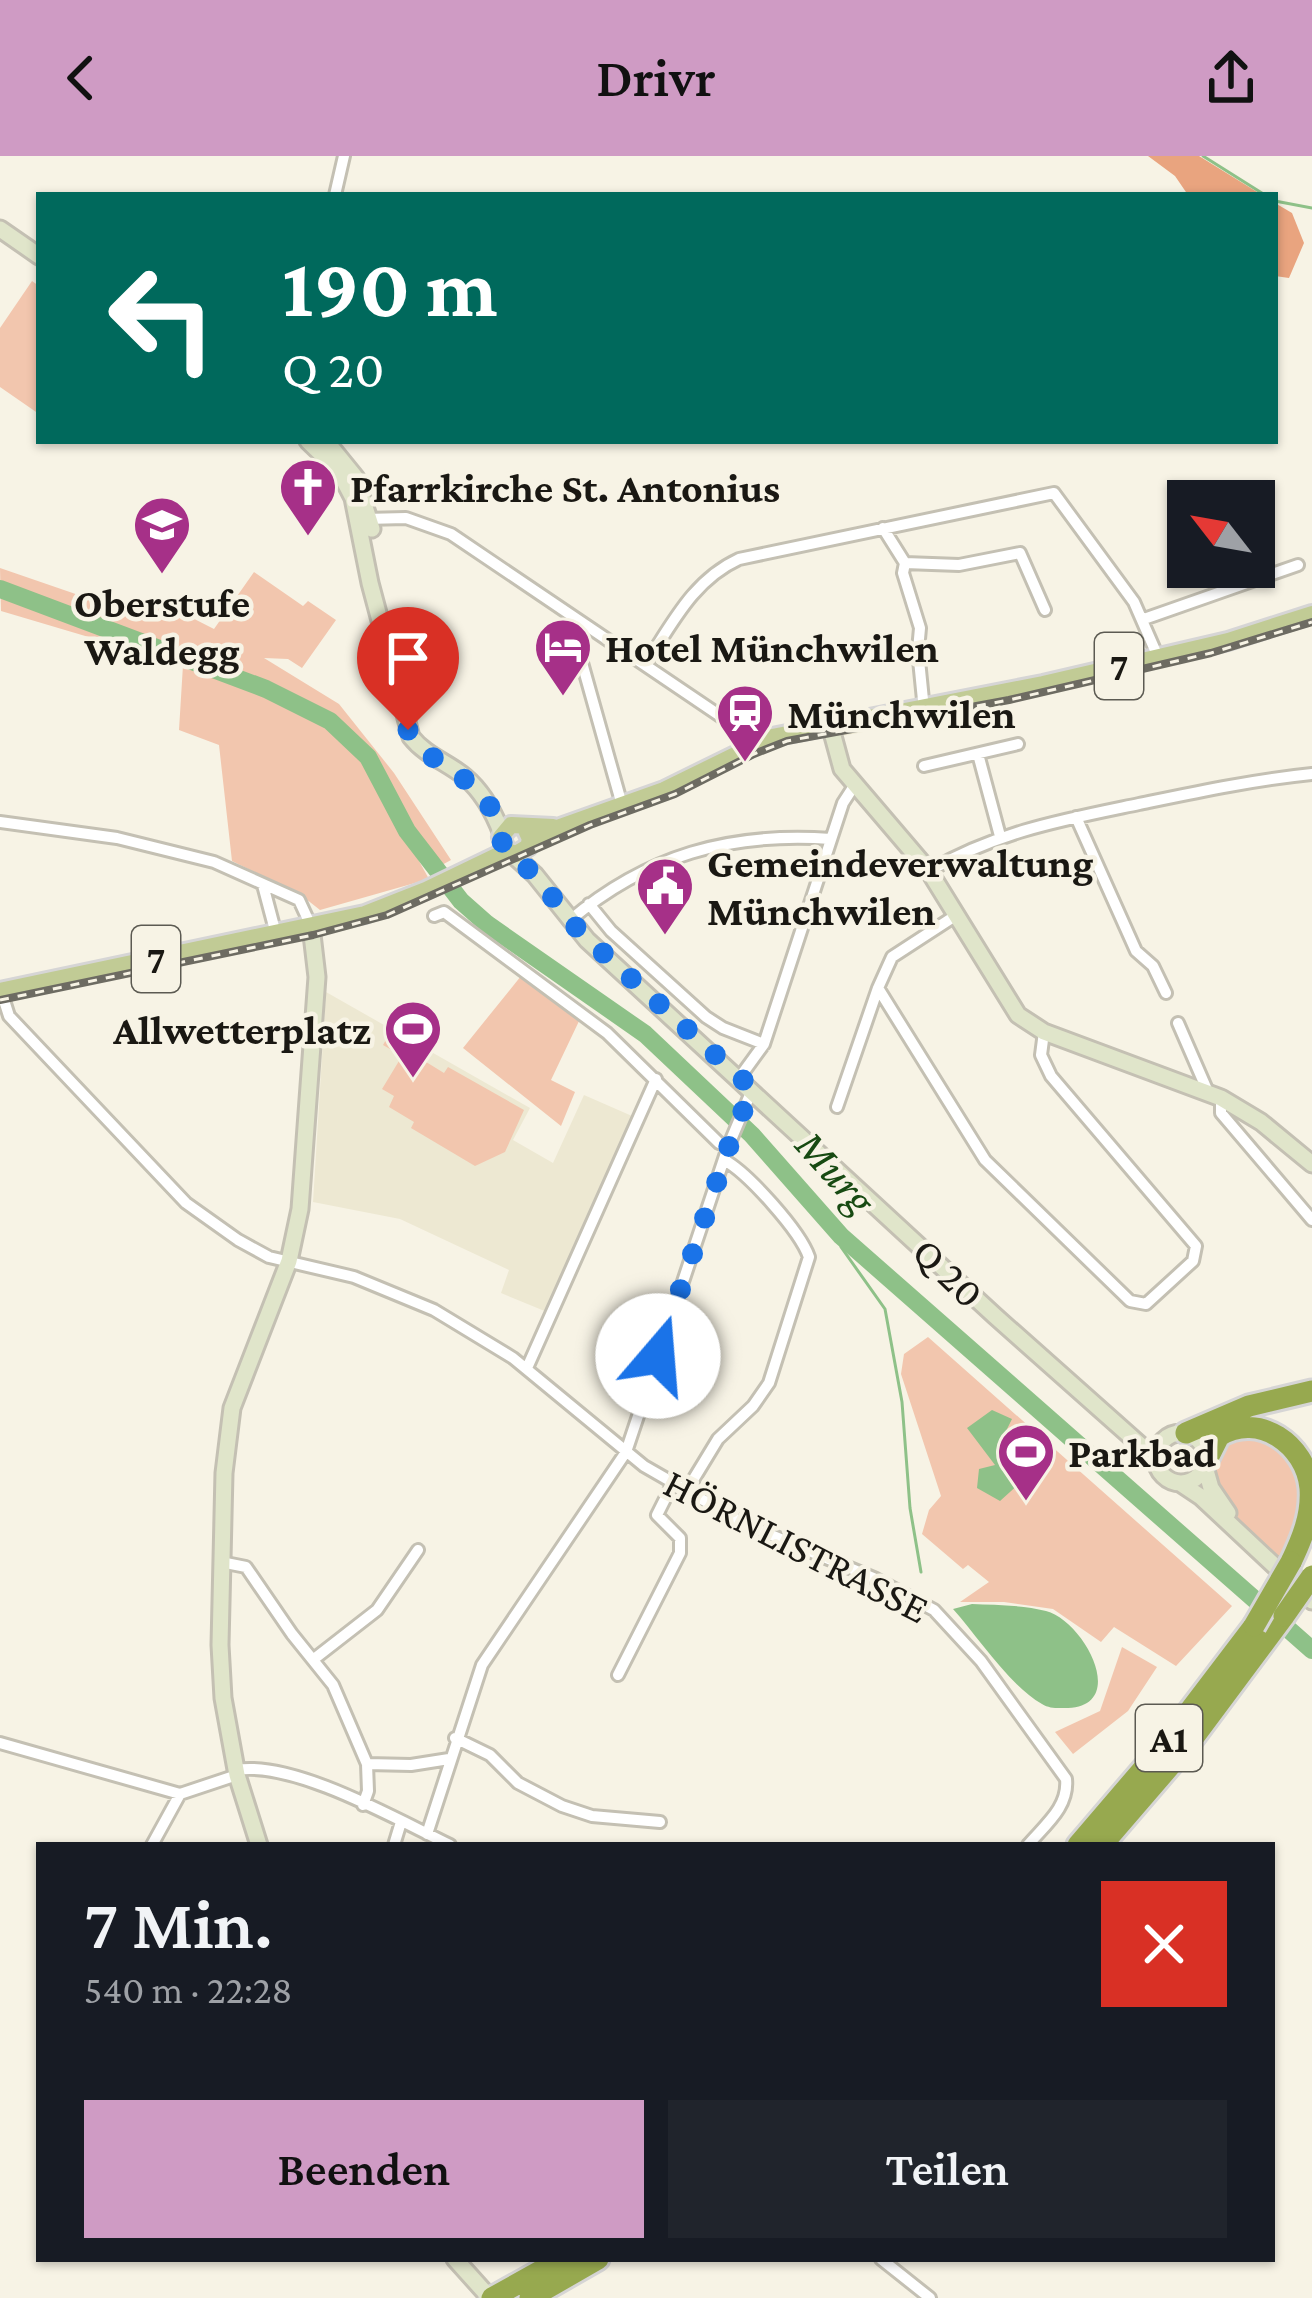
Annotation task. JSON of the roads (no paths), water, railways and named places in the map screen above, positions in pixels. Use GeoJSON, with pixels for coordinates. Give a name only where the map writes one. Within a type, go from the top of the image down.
{"type":"FeatureCollection","features":[{"type":"Feature","properties":{"kind":"highway"},"geometry":{"type":"LineString","coordinates":[[1178,1434],[1249,1406],[1312,1391]]}},
{"type":"Feature","properties":{"kind":"highway","name":"A1"},"geometry":{"type":"LineString","coordinates":[[1105,1842],[1188,1745],[1303,1573],[1311,1503],[1308,1475],[1296,1452],[1275,1435],[1243,1427],[1219,1436],[1206,1463]]}},
{"type":"Feature","properties":{"kind":"highway","name":"A1"},"geometry":{"type":"LineString","coordinates":[[1081,1842],[1261,1632],[1284,1616],[1312,1543]]}},
{"type":"Feature","properties":{"kind":"highway"},"geometry":{"type":"LineString","coordinates":[[491,2298],[557,2262]]}},
{"type":"Feature","properties":{"kind":"highway"},"geometry":{"type":"LineString","coordinates":[[530,2298],[593,2262]]}},
{"type":"Feature","properties":{"kind":"main road"},"geometry":{"type":"LineString","coordinates":[[0,230],[36,254]]}},
{"type":"Feature","properties":{"kind":"main road"},"geometry":{"type":"LineString","coordinates":[[312,444],[343,477],[365,519]]}},
{"type":"Feature","properties":{"kind":"main road"},"geometry":{"type":"LineString","coordinates":[[329,444],[351,468],[365,519]]}},
{"type":"Feature","properties":{"kind":"main road","name":"Q 20"},"geometry":{"type":"LineString","coordinates":[[365,519],[374,598],[411,736],[425,752],[465,777],[515,840],[569,921],[995,1316],[1109,1414],[1156,1459],[1162,1474],[1196,1492],[1312,1600]]}},
{"type":"Feature","properties":{"kind":"main road","name":"7"},"geometry":{"type":"LineString","coordinates":[[1,991],[365,914],[465,872],[515,840],[664,790],[754,745],[1158,657],[1312,614]]}},
{"type":"Feature","properties":{"kind":"main road"},"geometry":{"type":"LineString","coordinates":[[830,725],[839,763],[929,871],[1010,1006],[1044,1032],[1214,1095],[1261,1122],[1312,1164]]}},
{"type":"Feature","properties":{"kind":"main road"},"geometry":{"type":"LineString","coordinates":[[258,1842],[236,1773],[224,1698],[224,1473],[232,1408],[289,1261],[300,1209],[315,1005],[311,926]]}},
{"type":"Feature","properties":{"kind":"main road","name":"Q 20"},"geometry":{"type":"LineString","coordinates":[[1109,1414],[1145,1432],[1178,1434],[1202,1443],[1211,1488],[1243,1534]]}},
{"type":"Feature","properties":{"kind":"main road"},"geometry":{"type":"LineString","coordinates":[[1156,1459],[1159,1446],[1178,1434]]}},
{"type":"Feature","properties":{"kind":"main road"},"geometry":{"type":"LineString","coordinates":[[1180,1483],[1194,1479],[1206,1463]]}},
{"type":"Feature","properties":{"kind":"main road"},"geometry":{"type":"LineString","coordinates":[[458,2262],[491,2298]]}},
{"type":"Feature","properties":{"kind":"street"},"geometry":{"type":"LineString","coordinates":[[336,192],[344,156]]}},
{"type":"Feature","properties":{"kind":"street"},"geometry":{"type":"LineString","coordinates":[[645,665],[693,592],[721,568],[768,552],[1054,493],[1144,619],[1158,657]]}},
{"type":"Feature","properties":{"kind":"street"},"geometry":{"type":"LineString","coordinates":[[365,519],[406,518],[436,526],[741,730],[754,745]]}},
{"type":"Feature","properties":{"kind":"street"},"geometry":{"type":"LineString","coordinates":[[883,528],[904,563],[920,628],[924,710]]}},
{"type":"Feature","properties":{"kind":"street"},"geometry":{"type":"LineString","coordinates":[[904,563],[959,565],[1020,553],[1045,610]]}},
{"type":"Feature","properties":{"kind":"street"},"geometry":{"type":"LineString","coordinates":[[1144,619],[1298,565]]}},
{"type":"Feature","properties":{"kind":"street"},"geometry":{"type":"LineString","coordinates":[[585,625],[579,652],[622,805]]}},
{"type":"Feature","properties":{"kind":"street"},"geometry":{"type":"LineString","coordinates":[[924,766],[1018,743]]}},
{"type":"Feature","properties":{"kind":"street"},"geometry":{"type":"LineString","coordinates":[[978,754],[1000,836]]}},
{"type":"Feature","properties":{"kind":"street"},"geometry":{"type":"LineString","coordinates":[[929,871],[1000,836],[1258,780],[1312,774]]}},
{"type":"Feature","properties":{"kind":"street"},"geometry":{"type":"LineString","coordinates":[[427,1834],[482,1665],[626,1452],[742,1108],[746,1083],[764,1044],[845,797],[854,786]]}},
{"type":"Feature","properties":{"kind":"street"},"geometry":{"type":"LineString","coordinates":[[1076,818],[1136,951],[1153,966],[1166,993]]}},
{"type":"Feature","properties":{"kind":"street"},"geometry":{"type":"LineString","coordinates":[[0,822],[139,843],[214,862],[299,900],[311,926]]}},
{"type":"Feature","properties":{"kind":"street"},"geometry":{"type":"LineString","coordinates":[[569,921],[610,887],[704,848],[762,838],[831,839]]}},
{"type":"Feature","properties":{"kind":"street"},"geometry":{"type":"LineString","coordinates":[[261,882],[275,934]]}},
{"type":"Feature","properties":{"kind":"street"},"geometry":{"type":"LineString","coordinates":[[590,904],[611,931],[706,1017],[764,1044]]}},
{"type":"Feature","properties":{"kind":"street"},"geometry":{"type":"LineString","coordinates":[[434,916],[444,913],[607,1033],[719,1143],[809,1257],[769,1383],[756,1403],[718,1438],[687,1490]]}},
{"type":"Feature","properties":{"kind":"street"},"geometry":{"type":"LineString","coordinates":[[837,1107],[892,957],[955,916]]}},
{"type":"Feature","properties":{"kind":"street"},"geometry":{"type":"LineString","coordinates":[[878,988],[995,1171],[1130,1301],[1146,1304],[1193,1261],[1196,1246],[1051,1076],[1041,1054],[1044,1032]]}},
{"type":"Feature","properties":{"kind":"street","name":"HÖRNLISTRASSE"},"geometry":{"type":"LineString","coordinates":[[1,991],[9,1016],[186,1203],[257,1252],[354,1277],[482,1336],[527,1367],[626,1452],[673,1483],[745,1524],[934,1610],[959,1635],[1066,1779],[1066,1797],[1030,1842]]}},
{"type":"Feature","properties":{"kind":"street"},"geometry":{"type":"LineString","coordinates":[[1178,1023],[1221,1113],[1312,1220]]}},
{"type":"Feature","properties":{"kind":"street"},"geometry":{"type":"LineString","coordinates":[[527,1367],[656,1079]]}},
{"type":"Feature","properties":{"kind":"street"},"geometry":{"type":"LineString","coordinates":[[618,1676],[682,1545],[657,1515],[673,1483]]}},
{"type":"Feature","properties":{"kind":"street"},"geometry":{"type":"LineString","coordinates":[[314,1659],[377,1610],[418,1550]]}},
{"type":"Feature","properties":{"kind":"street"},"geometry":{"type":"LineString","coordinates":[[221,1562],[246,1567],[334,1685],[368,1764],[369,1786],[363,1805]]}},
{"type":"Feature","properties":{"kind":"street"},"geometry":{"type":"LineString","coordinates":[[455,1738],[490,1755],[518,1783],[562,1806],[592,1816],[660,1822]]}},
{"type":"Feature","properties":{"kind":"street"},"geometry":{"type":"LineString","coordinates":[[0,1743],[180,1794],[236,1773],[275,1769],[444,1842]]}},
{"type":"Feature","properties":{"kind":"street"},"geometry":{"type":"LineString","coordinates":[[368,1764],[411,1766],[449,1759]]}},
{"type":"Feature","properties":{"kind":"street"},"geometry":{"type":"LineString","coordinates":[[154,1842],[180,1794]]}},
{"type":"Feature","properties":{"kind":"street"},"geometry":{"type":"LineString","coordinates":[[395,1842],[401,1822]]}},
{"type":"Feature","properties":{"kind":"street"},"geometry":{"type":"LineString","coordinates":[[884,2262],[930,2298]]}},
{"type":"Feature","properties":{"kind":"waterway"},"geometry":{"type":"LineString","coordinates":[[1203,156],[1260,192]]}},
{"type":"Feature","properties":{"kind":"waterway"},"geometry":{"type":"LineString","coordinates":[[1278,202],[1312,208]]}},
{"type":"Feature","properties":{"kind":"waterway","name":"Murg"},"geometry":{"type":"LineString","coordinates":[[0,589],[266,689],[330,721],[368,757],[407,831],[461,901],[645,1034],[752,1135],[841,1236],[1312,1650]]}},
{"type":"Feature","properties":{"kind":"waterway"},"geometry":{"type":"LineString","coordinates":[[844,1238],[841,1247],[885,1309],[902,1402],[910,1508],[921,1572]]}},
{"type":"Feature","properties":{"kind":"railway"},"geometry":{"type":"LineString","coordinates":[[0,1000],[313,935],[387,915],[590,825],[675,794],[787,741],[1009,700],[1211,653],[1312,622]]}},
{"type":"Feature","properties":{"kind":"place","name":"Pfarrkirche St. Antonius"},"geometry":{"type":"Point","coordinates":[308,538]}},
{"type":"Feature","properties":{"kind":"place","name":"Oberstufe Waldegg"},"geometry":{"type":"Point","coordinates":[162,576]}},
{"type":"Feature","properties":{"kind":"place","name":"Hotel Münchwilen"},"geometry":{"type":"Point","coordinates":[563,698]}},
{"type":"Feature","properties":{"kind":"place","name":"Münchwilen"},"geometry":{"type":"Point","coordinates":[745,764]}},
{"type":"Feature","properties":{"kind":"place","name":"Gemeindeverwaltung Münchwilen"},"geometry":{"type":"Point","coordinates":[665,937]}},
{"type":"Feature","properties":{"kind":"place","name":"Allwetterplatz"},"geometry":{"type":"Point","coordinates":[413,1080]}},
{"type":"Feature","properties":{"kind":"place","name":"Parkbad"},"geometry":{"type":"Point","coordinates":[1026,1503]}}]}
